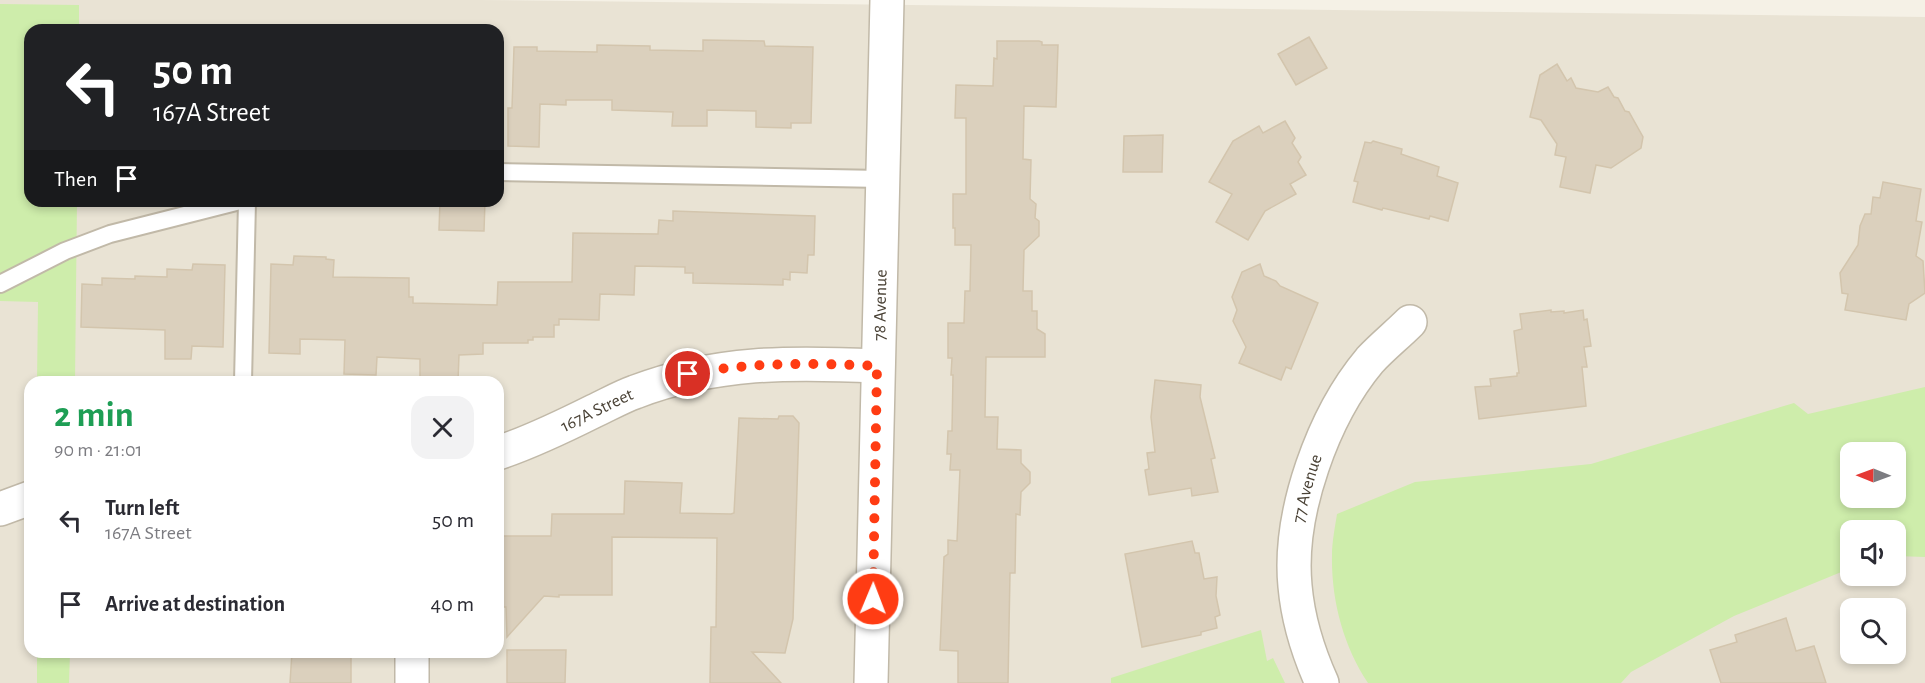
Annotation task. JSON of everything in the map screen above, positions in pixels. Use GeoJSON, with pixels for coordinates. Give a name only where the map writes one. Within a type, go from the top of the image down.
{"type":"FeatureCollection","features":[{"type":"Feature","properties":{"kind":"street","name":"78 Avenue"},"geometry":{"type":"LineString","coordinates":[[871,683],[887,0]]}},
{"type":"Feature","properties":{"kind":"street","name":"77 Avenue"},"geometry":{"type":"LineString","coordinates":[[1322,683],[1306,640],[1295,585],[1295,548],[1300,516],[1326,431],[1370,360],[1410,322]]}},
{"type":"Feature","properties":{"kind":"street","name":"167A Street"},"geometry":{"type":"LineString","coordinates":[[504,451],[533,440],[632,393],[688,374],[745,365],[877,366]]}},
{"type":"Feature","properties":{"kind":"street"},"geometry":{"type":"LineString","coordinates":[[0,509],[24,500]]}},
{"type":"Feature","properties":{"kind":"street"},"geometry":{"type":"LineString","coordinates":[[412,658],[412,683]]}},
{"type":"Feature","properties":{"kind":"lane"},"geometry":{"type":"LineString","coordinates":[[504,172],[882,179]]}},
{"type":"Feature","properties":{"kind":"lane"},"geometry":{"type":"LineString","coordinates":[[0,284],[65,250],[110,234],[216,207]]}},
{"type":"Feature","properties":{"kind":"lane"},"geometry":{"type":"LineString","coordinates":[[243,376],[247,207]]}},
{"type":"Feature","properties":{"kind":"shaded area"},"geometry":{"type":"Polygon","coordinates":[[[0,0],[479,0],[1925,17],[1925,683],[0,683],[0,0]]]}},
{"type":"Feature","properties":{"kind":"green space"},"geometry":{"type":"Polygon","coordinates":[[[0,4],[79,5],[79,24],[24,24],[24,207],[77,207],[75,376],[37,376],[38,302],[0,301],[0,4]]]}},
{"type":"Feature","properties":{"kind":"green space"},"geometry":{"type":"Polygon","coordinates":[[[1925,387],[1925,557],[1906,556],[1906,520],[1840,520],[1840,573],[1734,616],[1631,672],[1621,683],[1368,683],[1359,669],[1345,638],[1336,605],[1332,550],[1337,514],[1415,482],[1591,464],[1794,403],[1808,414],[1925,387]]]}},
{"type":"Feature","properties":{"kind":"green space"},"geometry":{"type":"Polygon","coordinates":[[[1261,630],[1267,661],[1273,658],[1285,683],[1111,683],[1111,678],[1261,630]]]}},
{"type":"Feature","properties":{"kind":"green space"},"geometry":{"type":"Polygon","coordinates":[[[37,658],[70,658],[69,683],[37,683],[37,658]]]}},
{"type":"Feature","properties":{"kind":"building"},"geometry":{"type":"Polygon","coordinates":[[[1309,37],[1327,68],[1296,85],[1278,54],[1309,37]]]}},
{"type":"Feature","properties":{"kind":"building"},"geometry":{"type":"Polygon","coordinates":[[[703,40],[764,41],[765,46],[813,47],[811,123],[791,123],[791,128],[756,127],[756,111],[707,110],[707,126],[672,126],[673,112],[612,110],[612,100],[566,100],[566,105],[540,104],[539,147],[508,146],[508,108],[512,108],[514,47],[537,47],[537,51],[597,52],[597,45],[650,46],[650,50],[703,51],[703,40]]]}},
{"type":"Feature","properties":{"kind":"building"},"geometry":{"type":"Polygon","coordinates":[[[997,41],[1039,41],[1042,45],[1058,45],[1056,107],[1024,106],[1023,159],[1031,160],[1030,199],[1036,204],[1035,218],[1039,221],[1039,236],[1024,250],[1023,291],[1032,291],[1032,311],[1037,311],[1037,329],[1045,334],[1045,357],[986,357],[985,417],[998,417],[997,449],[1021,450],[1021,463],[1030,472],[1030,483],[1021,492],[1020,515],[1016,514],[1015,573],[1010,573],[1008,683],[958,683],[958,651],[940,650],[944,557],[948,554],[948,540],[957,541],[960,470],[950,470],[951,454],[947,454],[948,431],[952,431],[953,375],[951,375],[952,358],[948,358],[948,323],[964,323],[965,291],[970,291],[971,245],[955,245],[955,228],[953,228],[953,194],[966,194],[966,118],[955,118],[956,85],[993,86],[997,41]]]}},
{"type":"Feature","properties":{"kind":"building"},"geometry":{"type":"Polygon","coordinates":[[[1557,64],[1567,81],[1571,78],[1576,88],[1598,92],[1608,87],[1614,97],[1618,98],[1625,111],[1629,112],[1643,137],[1641,148],[1611,168],[1596,165],[1590,193],[1560,187],[1566,157],[1555,155],[1557,144],[1541,120],[1530,117],[1540,75],[1557,64]]]}},
{"type":"Feature","properties":{"kind":"building"},"geometry":{"type":"Polygon","coordinates":[[[1285,121],[1295,138],[1292,143],[1301,157],[1298,162],[1306,175],[1290,184],[1296,194],[1265,211],[1248,240],[1216,222],[1232,194],[1209,182],[1233,141],[1259,126],[1263,133],[1285,121]]]}},
{"type":"Feature","properties":{"kind":"building"},"geometry":{"type":"Polygon","coordinates":[[[1163,135],[1162,172],[1123,172],[1124,136],[1163,135]]]}},
{"type":"Feature","properties":{"kind":"building"},"geometry":{"type":"Polygon","coordinates":[[[1373,141],[1402,149],[1401,154],[1439,167],[1437,176],[1458,183],[1448,221],[1383,208],[1382,210],[1353,202],[1358,182],[1354,181],[1365,142],[1373,141]]]}},
{"type":"Feature","properties":{"kind":"building"},"geometry":{"type":"Polygon","coordinates":[[[1883,182],[1921,189],[1916,221],[1922,222],[1916,256],[1923,261],[1925,293],[1909,304],[1906,320],[1845,310],[1848,294],[1842,293],[1840,273],[1858,245],[1860,226],[1865,214],[1871,214],[1873,197],[1880,198],[1883,182]]]}},
{"type":"Feature","properties":{"kind":"building"},"geometry":{"type":"Polygon","coordinates":[[[440,207],[485,207],[484,231],[439,230],[440,207]]]}},
{"type":"Feature","properties":{"kind":"building"},"geometry":{"type":"Polygon","coordinates":[[[673,211],[815,216],[814,255],[808,255],[807,273],[790,272],[790,280],[783,279],[783,285],[693,283],[693,273],[685,273],[685,267],[635,266],[634,295],[600,294],[599,320],[559,319],[559,325],[554,325],[554,337],[533,337],[533,340],[528,340],[528,343],[483,343],[483,354],[459,355],[458,376],[420,376],[420,359],[377,357],[376,375],[344,374],[345,340],[300,339],[300,354],[269,353],[271,264],[293,265],[294,256],[326,257],[326,259],[334,260],[333,277],[409,278],[409,297],[413,297],[413,303],[497,305],[498,282],[572,282],[573,233],[658,234],[659,220],[673,221],[673,211]]]}},
{"type":"Feature","properties":{"kind":"building"},"geometry":{"type":"Polygon","coordinates":[[[193,264],[225,265],[223,347],[192,346],[191,359],[165,359],[165,330],[81,327],[82,284],[102,285],[102,278],[167,277],[167,269],[192,270],[193,264]]]}},
{"type":"Feature","properties":{"kind":"building"},"geometry":{"type":"Polygon","coordinates":[[[1260,264],[1264,276],[1318,303],[1291,369],[1286,367],[1281,380],[1239,363],[1246,347],[1233,321],[1237,310],[1232,297],[1242,272],[1260,264]]]}},
{"type":"Feature","properties":{"kind":"building"},"geometry":{"type":"Polygon","coordinates":[[[1551,310],[1551,312],[1564,311],[1564,313],[1583,310],[1584,320],[1587,319],[1591,346],[1584,347],[1587,367],[1582,367],[1586,406],[1479,419],[1475,387],[1491,386],[1490,379],[1517,376],[1519,373],[1514,331],[1522,329],[1520,314],[1551,310]]]}},
{"type":"Feature","properties":{"kind":"building"},"geometry":{"type":"Polygon","coordinates":[[[1155,380],[1201,385],[1200,397],[1215,458],[1211,459],[1218,492],[1192,496],[1191,488],[1149,495],[1145,470],[1149,469],[1147,453],[1155,452],[1151,417],[1155,380]]]}},
{"type":"Feature","properties":{"kind":"building"},"geometry":{"type":"Polygon","coordinates":[[[779,416],[793,416],[799,423],[793,619],[785,653],[752,652],[781,683],[710,683],[711,627],[716,627],[717,538],[612,537],[612,595],[544,596],[507,637],[506,607],[504,607],[504,536],[551,536],[552,514],[624,514],[625,481],[682,483],[680,513],[734,513],[739,418],[778,419],[779,416]]]}},
{"type":"Feature","properties":{"kind":"building"},"geometry":{"type":"Polygon","coordinates":[[[1192,541],[1195,553],[1199,553],[1204,579],[1217,577],[1216,596],[1220,615],[1215,617],[1217,628],[1201,632],[1201,635],[1142,647],[1125,554],[1192,541]]]}},
{"type":"Feature","properties":{"kind":"building"},"geometry":{"type":"Polygon","coordinates":[[[1786,618],[1796,651],[1814,646],[1826,683],[1721,683],[1710,650],[1737,642],[1735,635],[1786,618]]]}},
{"type":"Feature","properties":{"kind":"building"},"geometry":{"type":"Polygon","coordinates":[[[507,650],[566,650],[565,683],[507,683],[507,650]]]}},
{"type":"Feature","properties":{"kind":"building"},"geometry":{"type":"Polygon","coordinates":[[[292,658],[351,658],[351,683],[290,683],[292,658]]]}},
{"type":"Feature","properties":{"kind":"route"},"geometry":{"type":"LineString","coordinates":[[688,374],[745,365],[877,366],[873,599]]}}]}
